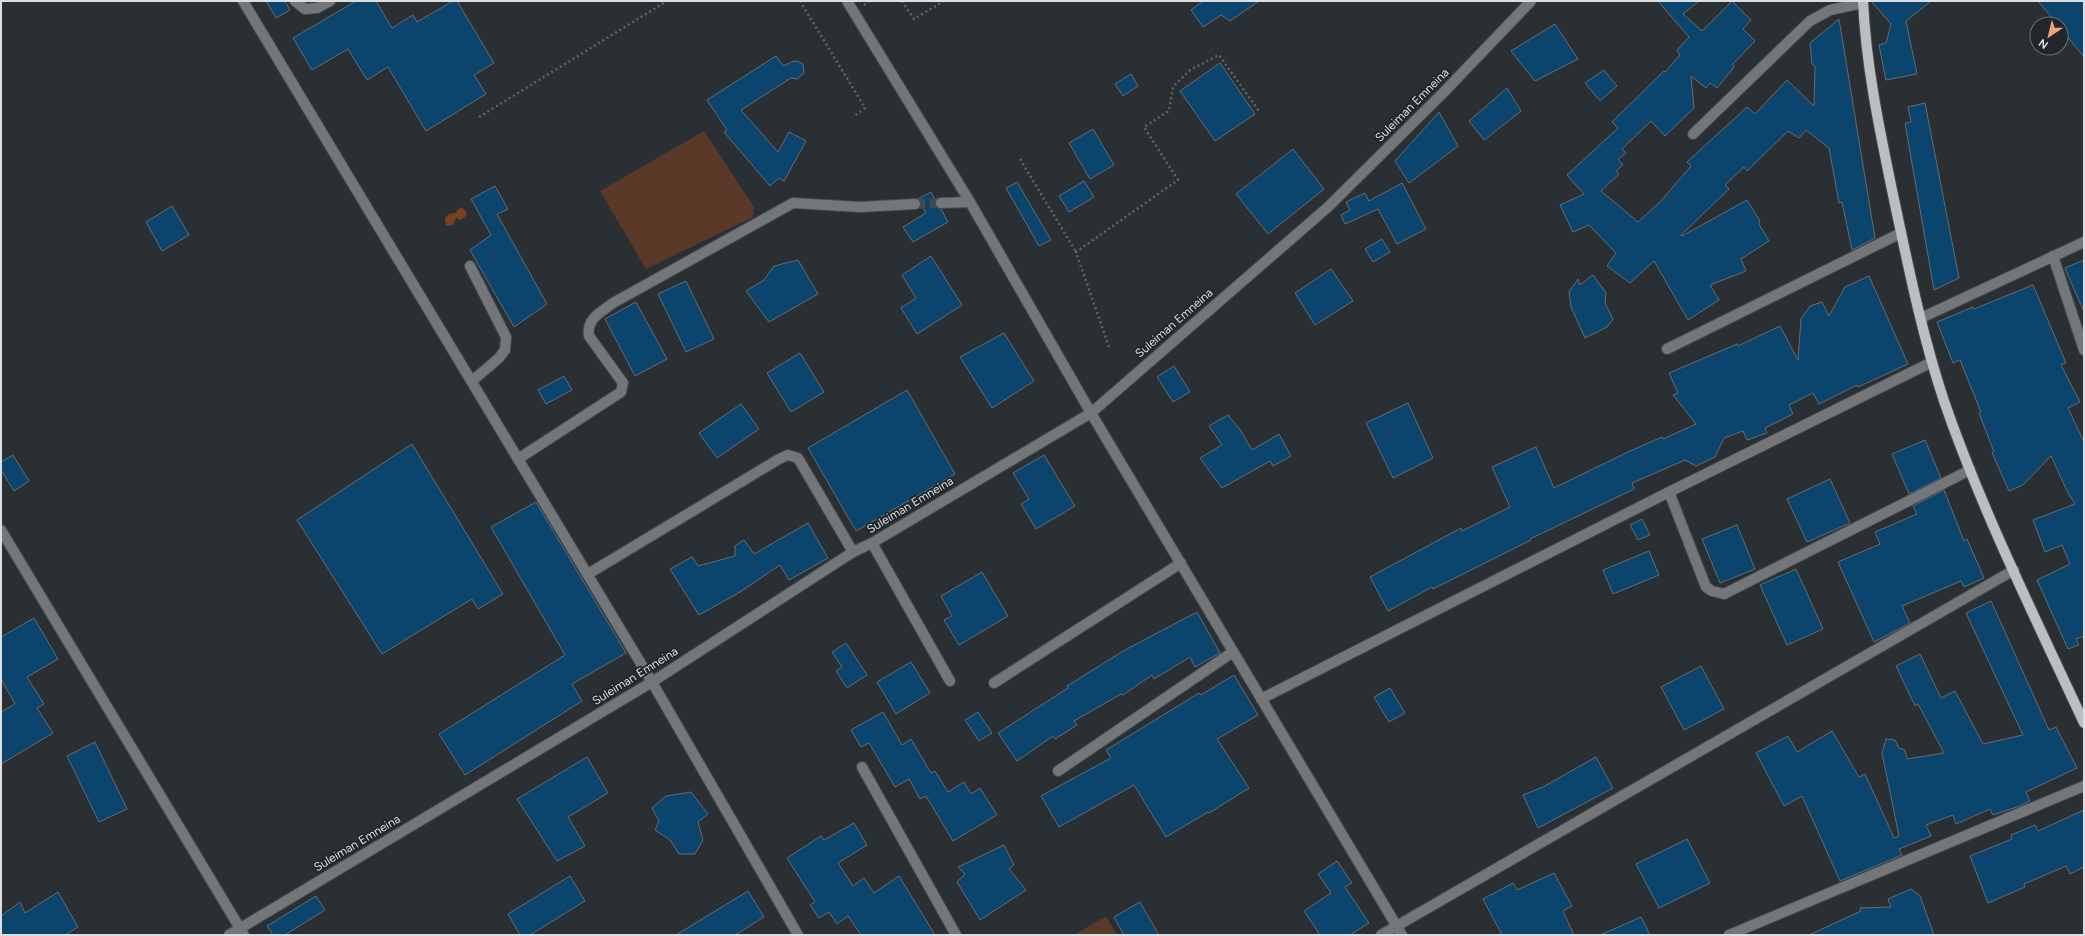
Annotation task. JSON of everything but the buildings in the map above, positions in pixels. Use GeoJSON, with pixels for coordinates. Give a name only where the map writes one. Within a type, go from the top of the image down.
{"type":"FeatureCollection","features":[{"type":"Feature","properties":{"kind":"main road"},"geometry":{"type":"LineString","coordinates":[[1863,2],[1872,82],[1901,233],[1920,318],[1932,362],[1970,470],[2084,723]]}},
{"type":"Feature","properties":{"kind":"street"},"geometry":{"type":"LineString","coordinates":[[243,1],[588,574],[798,935]]}},
{"type":"Feature","properties":{"kind":"street"},"geometry":{"type":"LineString","coordinates":[[295,1],[305,9],[317,8],[330,1]]}},
{"type":"Feature","properties":{"kind":"street"},"geometry":{"type":"LineString","coordinates":[[847,1],[970,202],[1180,563],[1402,935]]}},
{"type":"Feature","properties":{"kind":"street","name":"Suleiman Emneina"},"geometry":{"type":"LineString","coordinates":[[229,935],[242,932],[652,682],[853,552],[872,543],[1092,412],[1328,207],[1443,93],[1530,1]]}},
{"type":"Feature","properties":{"kind":"street"},"geometry":{"type":"LineString","coordinates":[[1693,134],[1810,21],[1830,10],[1863,2]]}},
{"type":"Feature","properties":{"kind":"street"},"geometry":{"type":"LineString","coordinates":[[941,203],[970,202]]}},
{"type":"Feature","properties":{"kind":"street"},"geometry":{"type":"LineString","coordinates":[[518,459],[622,392],[624,383],[589,336],[588,331],[592,319],[613,303],[793,203],[860,207],[915,204]]}},
{"type":"Feature","properties":{"kind":"street"},"geometry":{"type":"LineString","coordinates":[[1668,349],[1901,233]]}},
{"type":"Feature","properties":{"kind":"street"},"geometry":{"type":"LineString","coordinates":[[1920,318],[2084,242]]}},
{"type":"Feature","properties":{"kind":"street"},"geometry":{"type":"LineString","coordinates":[[2053,256],[2084,350]]}},
{"type":"Feature","properties":{"kind":"street"},"geometry":{"type":"LineString","coordinates":[[470,266],[506,337],[505,350],[499,358],[472,381]]}},
{"type":"Feature","properties":{"kind":"street"},"geometry":{"type":"LineString","coordinates":[[1261,699],[1669,492],[1932,362]]}},
{"type":"Feature","properties":{"kind":"street"},"geometry":{"type":"LineString","coordinates":[[588,574],[788,455],[798,458],[853,552]]}},
{"type":"Feature","properties":{"kind":"street"},"geometry":{"type":"LineString","coordinates":[[1669,492],[1706,587],[1712,591],[1724,594],[1970,470]]}},
{"type":"Feature","properties":{"kind":"street"},"geometry":{"type":"LineString","coordinates":[[1,530],[242,932]]}},
{"type":"Feature","properties":{"kind":"street"},"geometry":{"type":"LineString","coordinates":[[872,543],[950,681]]}},
{"type":"Feature","properties":{"kind":"street"},"geometry":{"type":"LineString","coordinates":[[994,683],[1180,563]]}},
{"type":"Feature","properties":{"kind":"street"},"geometry":{"type":"LineString","coordinates":[[1381,935],[2014,570]]}},
{"type":"Feature","properties":{"kind":"street"},"geometry":{"type":"LineString","coordinates":[[1058,771],[1233,652]]}},
{"type":"Feature","properties":{"kind":"street"},"geometry":{"type":"LineString","coordinates":[[862,767],[956,935]]}},
{"type":"Feature","properties":{"kind":"street"},"geometry":{"type":"LineString","coordinates":[[1729,935],[2084,786]]}},
{"type":"Feature","properties":{"kind":"path"},"geometry":{"type":"LineString","coordinates":[[479,117],[667,1]]}},
{"type":"Feature","properties":{"kind":"path"},"geometry":{"type":"LineString","coordinates":[[800,1],[865,108],[853,117]]}},
{"type":"Feature","properties":{"kind":"path"},"geometry":{"type":"LineString","coordinates":[[902,1],[914,19],[944,1]]}},
{"type":"Feature","properties":{"kind":"path"},"geometry":{"type":"LineString","coordinates":[[1076,252],[1178,180],[1144,127],[1169,111],[1173,87],[1190,70],[1219,55],[1259,111]]}},
{"type":"Feature","properties":{"kind":"path"},"geometry":{"type":"LineString","coordinates":[[1020,159],[1076,252],[1109,347]]}},
{"type":"Feature","properties":{"kind":"shaded area"},"geometry":{"type":"Polygon","coordinates":[[[704,131],[754,207],[753,217],[646,269],[600,191],[704,131]]]}},
{"type":"Feature","properties":{"kind":"shaded area"},"geometry":{"type":"Polygon","coordinates":[[[461,207],[466,211],[467,215],[461,220],[456,218],[453,225],[446,226],[445,218],[449,214],[455,213],[461,207]]]}},
{"type":"Feature","properties":{"kind":"shaded area"},"geometry":{"type":"Polygon","coordinates":[[[1106,916],[1117,935],[1074,935],[1106,916]]]}},
{"type":"Feature","properties":{"kind":"tunnel"},"geometry":{"type":"LineString","coordinates":[[915,204],[941,203]]}}]}
